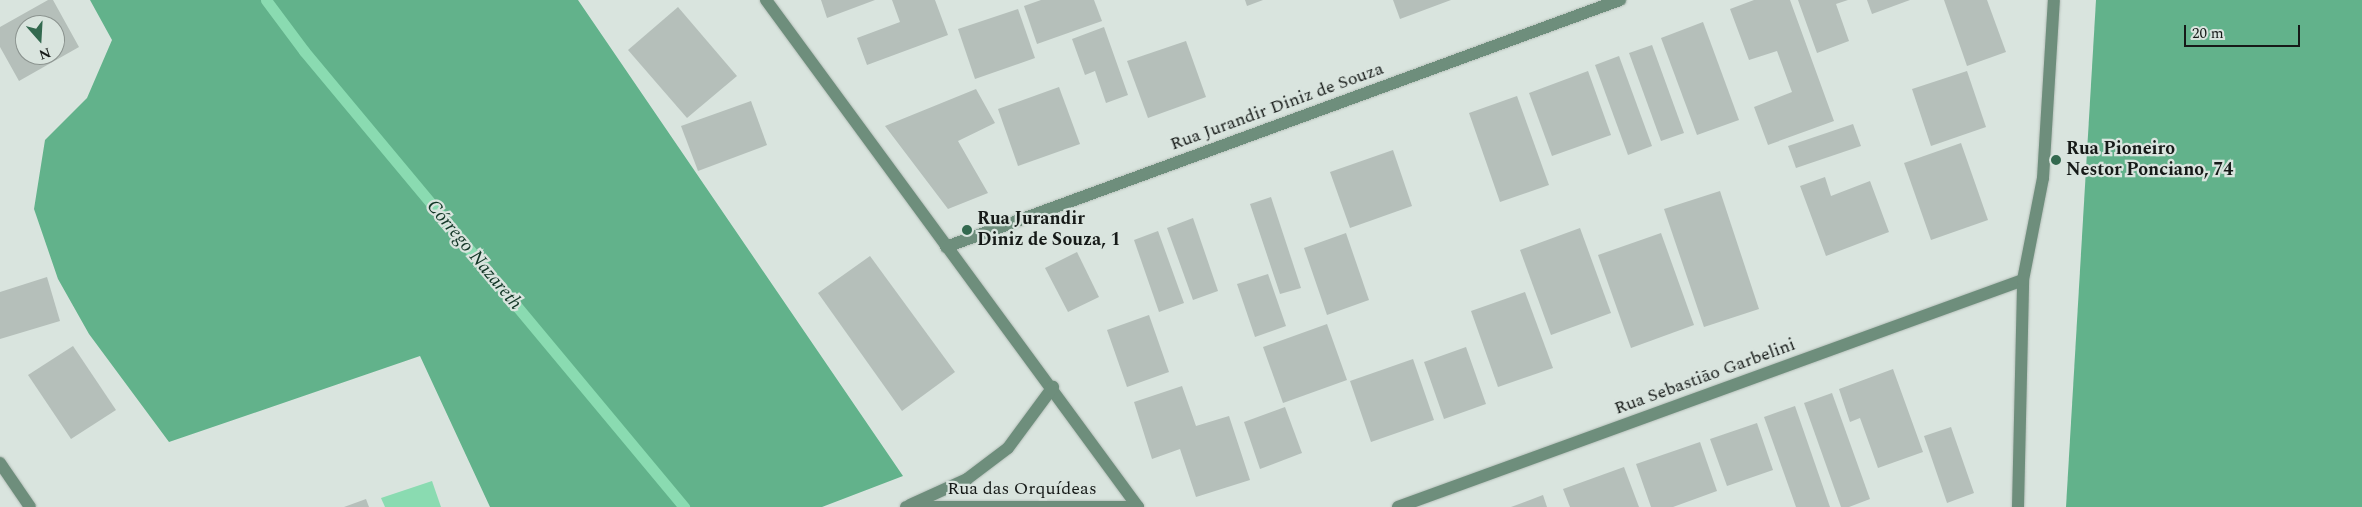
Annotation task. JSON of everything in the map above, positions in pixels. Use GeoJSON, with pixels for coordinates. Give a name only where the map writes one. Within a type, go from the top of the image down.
{"type":"FeatureCollection","features":[{"type":"Feature","properties":{"kind":"street"},"geometry":{"type":"LineString","coordinates":[[766,0],[946,247],[1053,387],[1138,507]]}},
{"type":"Feature","properties":{"kind":"street","name":"Rua Jurandir Diniz de Souza"},"geometry":{"type":"LineString","coordinates":[[946,247],[1620,0]]}},
{"type":"Feature","properties":{"kind":"street"},"geometry":{"type":"LineString","coordinates":[[2018,507],[2023,280],[2043,178],[2054,0]]}},
{"type":"Feature","properties":{"kind":"street","name":"Rua Sebastião Garbelini"},"geometry":{"type":"LineString","coordinates":[[1398,507],[2023,280]]}},
{"type":"Feature","properties":{"kind":"street","name":"Rua das Orquídeas"},"geometry":{"type":"LineString","coordinates":[[906,507],[967,478],[1008,448],[1053,387]]}},
{"type":"Feature","properties":{"kind":"street"},"geometry":{"type":"LineString","coordinates":[[0,463],[30,507]]}},
{"type":"Feature","properties":{"kind":"street","name":"Rua das Orquídeas"},"geometry":{"type":"LineString","coordinates":[[906,507],[1138,507]]}},
{"type":"Feature","properties":{"kind":"shaded area"},"geometry":{"type":"Polygon","coordinates":[[[90,0],[578,0],[903,476],[822,507],[490,507],[420,356],[169,442],[89,334],[58,279],[34,209],[45,140],[87,98],[112,40],[90,0]]]}},
{"type":"Feature","properties":{"kind":"shaded area"},"geometry":{"type":"Polygon","coordinates":[[[2096,0],[2362,0],[2362,507],[2066,507],[2096,0]]]}},
{"type":"Feature","properties":{"kind":"shaded area"},"geometry":{"type":"Polygon","coordinates":[[[432,481],[441,507],[385,507],[381,498],[432,481]]]}},
{"type":"Feature","properties":{"kind":"building"},"geometry":{"type":"Polygon","coordinates":[[[48,0],[53,0],[61,15],[21,15],[48,0]]]}},
{"type":"Feature","properties":{"kind":"building"},"geometry":{"type":"Polygon","coordinates":[[[821,0],[875,0],[827,18],[821,0]]]}},
{"type":"Feature","properties":{"kind":"building"},"geometry":{"type":"Polygon","coordinates":[[[892,0],[935,0],[948,35],[867,65],[857,38],[900,22],[892,0]]]}},
{"type":"Feature","properties":{"kind":"building"},"geometry":{"type":"Polygon","coordinates":[[[1041,0],[1094,0],[1102,21],[1037,44],[1024,6],[1041,0]]]}},
{"type":"Feature","properties":{"kind":"building"},"geometry":{"type":"Polygon","coordinates":[[[1245,0],[1263,0],[1247,6],[1245,0]]]}},
{"type":"Feature","properties":{"kind":"building"},"geometry":{"type":"Polygon","coordinates":[[[1393,0],[1451,0],[1400,19],[1393,0]]]}},
{"type":"Feature","properties":{"kind":"building"},"geometry":{"type":"Polygon","coordinates":[[[1754,0],[1790,0],[1834,121],[1768,145],[1754,107],[1792,92],[1777,51],[1749,60],[1730,9],[1754,0]]]}},
{"type":"Feature","properties":{"kind":"building"},"geometry":{"type":"Polygon","coordinates":[[[1798,0],[1848,0],[1836,4],[1849,41],[1817,53],[1798,0]]]}},
{"type":"Feature","properties":{"kind":"building"},"geometry":{"type":"Polygon","coordinates":[[[1867,0],[1910,0],[1872,14],[1867,0]]]}},
{"type":"Feature","properties":{"kind":"building"},"geometry":{"type":"Polygon","coordinates":[[[1944,0],[1987,0],[2006,52],[1967,66],[1944,0]]]}},
{"type":"Feature","properties":{"kind":"building"},"geometry":{"type":"Polygon","coordinates":[[[678,7],[737,76],[687,118],[628,50],[678,7]]]}},
{"type":"Feature","properties":{"kind":"building"},"geometry":{"type":"Polygon","coordinates":[[[1018,9],[1035,58],[975,79],[958,29],[1018,9]]]}},
{"type":"Feature","properties":{"kind":"building"},"geometry":{"type":"Polygon","coordinates":[[[15,19],[15,65],[47,65],[19,81],[0,47],[0,27],[15,19]]]}},
{"type":"Feature","properties":{"kind":"building"},"geometry":{"type":"Polygon","coordinates":[[[65,22],[79,47],[65,55],[65,22]]]}},
{"type":"Feature","properties":{"kind":"building"},"geometry":{"type":"Polygon","coordinates":[[[1703,22],[1739,120],[1697,135],[1661,38],[1703,22]]]}},
{"type":"Feature","properties":{"kind":"building"},"geometry":{"type":"Polygon","coordinates":[[[1104,27],[1128,95],[1106,103],[1095,71],[1085,75],[1072,39],[1104,27]]]}},
{"type":"Feature","properties":{"kind":"building"},"geometry":{"type":"Polygon","coordinates":[[[1186,41],[1206,97],[1148,118],[1127,61],[1186,41]]]}},
{"type":"Feature","properties":{"kind":"building"},"geometry":{"type":"Polygon","coordinates":[[[1652,45],[1684,133],[1661,141],[1629,53],[1652,45]]]}},
{"type":"Feature","properties":{"kind":"building"},"geometry":{"type":"Polygon","coordinates":[[[1619,56],[1652,146],[1628,155],[1595,65],[1619,56]]]}},
{"type":"Feature","properties":{"kind":"building"},"geometry":{"type":"Polygon","coordinates":[[[1588,71],[1611,135],[1552,156],[1529,93],[1588,71]]]}},
{"type":"Feature","properties":{"kind":"building"},"geometry":{"type":"Polygon","coordinates":[[[1967,71],[1986,127],[1931,146],[1912,89],[1967,71]]]}},
{"type":"Feature","properties":{"kind":"building"},"geometry":{"type":"Polygon","coordinates":[[[1059,87],[1080,144],[1018,166],[998,109],[1059,87]]]}},
{"type":"Feature","properties":{"kind":"building"},"geometry":{"type":"Polygon","coordinates":[[[976,89],[995,123],[958,141],[988,193],[948,209],[885,126],[976,89]]]}},
{"type":"Feature","properties":{"kind":"building"},"geometry":{"type":"Polygon","coordinates":[[[1517,96],[1549,185],[1500,202],[1469,113],[1517,96]]]}},
{"type":"Feature","properties":{"kind":"building"},"geometry":{"type":"Polygon","coordinates":[[[751,101],[767,145],[698,171],[681,126],[751,101]]]}},
{"type":"Feature","properties":{"kind":"building"},"geometry":{"type":"Polygon","coordinates":[[[1853,124],[1861,146],[1796,168],[1788,146],[1853,124]]]}},
{"type":"Feature","properties":{"kind":"building"},"geometry":{"type":"Polygon","coordinates":[[[1961,143],[1988,220],[1931,240],[1904,163],[1961,143]]]}},
{"type":"Feature","properties":{"kind":"building"},"geometry":{"type":"Polygon","coordinates":[[[1393,150],[1412,206],[1350,228],[1330,172],[1393,150]]]}},
{"type":"Feature","properties":{"kind":"building"},"geometry":{"type":"Polygon","coordinates":[[[1825,177],[1831,196],[1870,181],[1889,232],[1826,256],[1800,186],[1825,177]]]}},
{"type":"Feature","properties":{"kind":"building"},"geometry":{"type":"Polygon","coordinates":[[[1720,191],[1759,309],[1704,327],[1664,209],[1720,191]]]}},
{"type":"Feature","properties":{"kind":"building"},"geometry":{"type":"Polygon","coordinates":[[[1271,197],[1301,288],[1280,294],[1250,204],[1271,197]]]}},
{"type":"Feature","properties":{"kind":"building"},"geometry":{"type":"Polygon","coordinates":[[[1193,218],[1218,291],[1193,300],[1167,228],[1193,218]]]}},
{"type":"Feature","properties":{"kind":"building"},"geometry":{"type":"Polygon","coordinates":[[[1580,228],[1611,313],[1551,335],[1520,250],[1580,228]]]}},
{"type":"Feature","properties":{"kind":"building"},"geometry":{"type":"Polygon","coordinates":[[[1158,231],[1184,303],[1159,312],[1134,240],[1158,231]]]}},
{"type":"Feature","properties":{"kind":"building"},"geometry":{"type":"Polygon","coordinates":[[[1346,233],[1369,300],[1327,315],[1304,248],[1346,233]]]}},
{"type":"Feature","properties":{"kind":"building"},"geometry":{"type":"Polygon","coordinates":[[[1661,233],[1694,325],[1631,348],[1598,255],[1661,233]]]}},
{"type":"Feature","properties":{"kind":"building"},"geometry":{"type":"Polygon","coordinates":[[[1077,252],[1099,297],[1068,312],[1045,268],[1077,252]]]}},
{"type":"Feature","properties":{"kind":"building"},"geometry":{"type":"Polygon","coordinates":[[[870,256],[955,372],[902,411],[818,293],[870,256]]]}},
{"type":"Feature","properties":{"kind":"building"},"geometry":{"type":"Polygon","coordinates":[[[1268,274],[1286,326],[1255,337],[1237,284],[1268,274]]]}},
{"type":"Feature","properties":{"kind":"building"},"geometry":{"type":"Polygon","coordinates":[[[47,277],[60,321],[0,339],[0,292],[47,277]]]}},
{"type":"Feature","properties":{"kind":"building"},"geometry":{"type":"Polygon","coordinates":[[[1525,292],[1553,368],[1498,387],[1471,311],[1525,292]]]}},
{"type":"Feature","properties":{"kind":"building"},"geometry":{"type":"Polygon","coordinates":[[[1149,315],[1169,372],[1127,387],[1107,330],[1149,315]]]}},
{"type":"Feature","properties":{"kind":"building"},"geometry":{"type":"Polygon","coordinates":[[[1327,324],[1347,380],[1283,403],[1263,347],[1327,324]]]}},
{"type":"Feature","properties":{"kind":"building"},"geometry":{"type":"Polygon","coordinates":[[[73,346],[116,410],[71,439],[28,375],[73,346]]]}},
{"type":"Feature","properties":{"kind":"building"},"geometry":{"type":"Polygon","coordinates":[[[1466,347],[1486,404],[1444,419],[1424,362],[1466,347]]]}},
{"type":"Feature","properties":{"kind":"building"},"geometry":{"type":"Polygon","coordinates":[[[1413,359],[1434,420],[1371,442],[1350,381],[1413,359]]]}},
{"type":"Feature","properties":{"kind":"building"},"geometry":{"type":"Polygon","coordinates":[[[1893,369],[1923,452],[1878,468],[1860,418],[1850,422],[1839,389],[1893,369]]]}},
{"type":"Feature","properties":{"kind":"building"},"geometry":{"type":"Polygon","coordinates":[[[1182,386],[1196,426],[1229,416],[1250,480],[1196,497],[1180,449],[1152,459],[1134,402],[1182,386]]]}},
{"type":"Feature","properties":{"kind":"building"},"geometry":{"type":"Polygon","coordinates":[[[1832,393],[1870,499],[1849,507],[1841,507],[1804,403],[1832,393]]]}},
{"type":"Feature","properties":{"kind":"building"},"geometry":{"type":"Polygon","coordinates":[[[1795,406],[1830,507],[1796,507],[1764,417],[1795,406]]]}},
{"type":"Feature","properties":{"kind":"building"},"geometry":{"type":"Polygon","coordinates":[[[1285,407],[1302,453],[1260,469],[1244,422],[1285,407]]]}},
{"type":"Feature","properties":{"kind":"building"},"geometry":{"type":"Polygon","coordinates":[[[1757,423],[1773,470],[1727,486],[1710,439],[1757,423]]]}},
{"type":"Feature","properties":{"kind":"building"},"geometry":{"type":"Polygon","coordinates":[[[1951,427],[1974,493],[1947,503],[1924,436],[1951,427]]]}},
{"type":"Feature","properties":{"kind":"building"},"geometry":{"type":"Polygon","coordinates":[[[1700,442],[1717,491],[1673,507],[1651,507],[1636,464],[1700,442]]]}},
{"type":"Feature","properties":{"kind":"building"},"geometry":{"type":"Polygon","coordinates":[[[1624,467],[1639,507],[1570,507],[1563,489],[1624,467]]]}},
{"type":"Feature","properties":{"kind":"building"},"geometry":{"type":"Polygon","coordinates":[[[1543,495],[1547,507],[1511,507],[1543,495]]]}},
{"type":"Feature","properties":{"kind":"building"},"geometry":{"type":"Polygon","coordinates":[[[366,499],[369,507],[344,507],[366,499]]]}},
{"type":"Feature","properties":{"kind":"waterway","name":"Córrego Nazareth"},"geometry":{"type":"LineString","coordinates":[[266,0],[304,51],[684,507]]}},
{"type":"Feature","properties":{"kind":"place","name":"Rua Pioneiro Nestor Ponciano, 74"},"geometry":{"type":"Point","coordinates":[2056,160]}},
{"type":"Feature","properties":{"kind":"place","name":"Rua Jurandir Diniz de Souza, 1"},"geometry":{"type":"Point","coordinates":[967,230]}}]}
